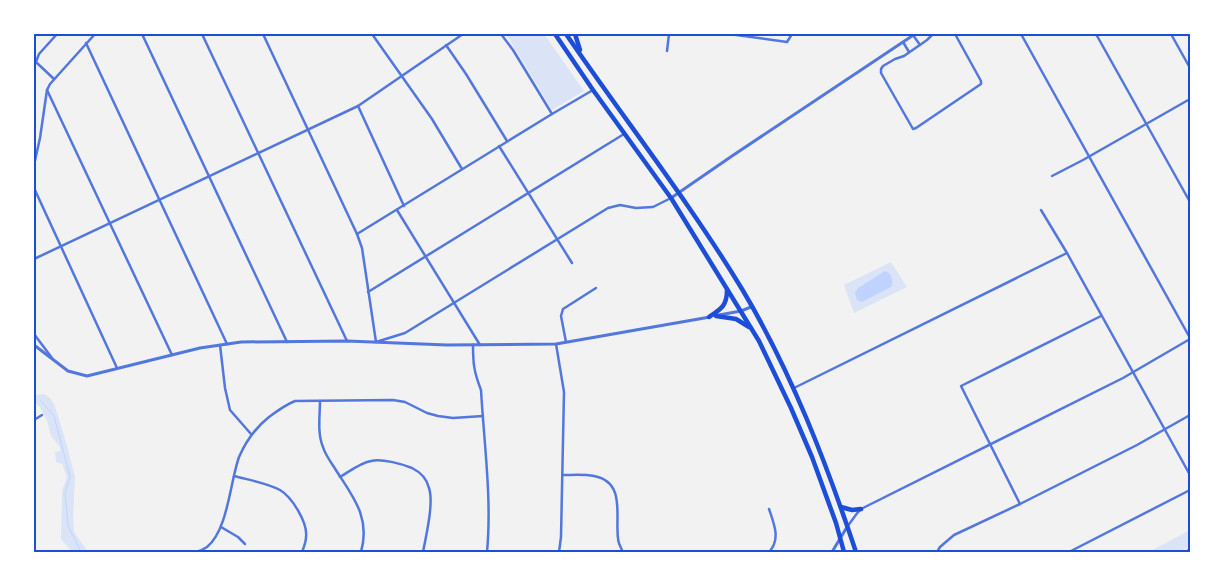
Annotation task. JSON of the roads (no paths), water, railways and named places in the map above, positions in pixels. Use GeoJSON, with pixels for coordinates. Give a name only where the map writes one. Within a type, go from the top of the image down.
{"type":"FeatureCollection","features":[{"type":"Feature","properties":{"kind":"main road"},"geometry":{"type":"LineString","coordinates":[[555,34],[671,198],[753,330],[804,438],[836,523],[844,552]]}},
{"type":"Feature","properties":{"kind":"main road"},"geometry":{"type":"LineString","coordinates":[[566,34],[680,193],[743,291],[772,345],[823,458],[856,552]]}},
{"type":"Feature","properties":{"kind":"main road"},"geometry":{"type":"LineString","coordinates":[[574,34],[582,56]]}},
{"type":"Feature","properties":{"kind":"main road"},"geometry":{"type":"LineString","coordinates":[[708,317],[724,306],[727,289]]}},
{"type":"Feature","properties":{"kind":"main road"},"geometry":{"type":"LineString","coordinates":[[716,316],[736,319],[753,330]]}},
{"type":"Feature","properties":{"kind":"main road"},"geometry":{"type":"LineString","coordinates":[[841,507],[852,510],[861,509]]}},
{"type":"Feature","properties":{"kind":"street"},"geometry":{"type":"LineString","coordinates":[[54,79],[35,64],[39,54],[57,34]]}},
{"type":"Feature","properties":{"kind":"street"},"geometry":{"type":"LineString","coordinates":[[34,164],[47,90],[54,79],[95,34]]}},
{"type":"Feature","properties":{"kind":"street"},"geometry":{"type":"LineString","coordinates":[[142,34],[287,342]]}},
{"type":"Feature","properties":{"kind":"street"},"geometry":{"type":"LineString","coordinates":[[202,34],[347,341]]}},
{"type":"Feature","properties":{"kind":"street"},"geometry":{"type":"LineString","coordinates":[[263,34],[357,234],[362,248],[376,342]]}},
{"type":"Feature","properties":{"kind":"street"},"geometry":{"type":"LineString","coordinates":[[372,34],[432,120],[462,169]]}},
{"type":"Feature","properties":{"kind":"street"},"geometry":{"type":"LineString","coordinates":[[34,259],[358,106],[463,34]]}},
{"type":"Feature","properties":{"kind":"street"},"geometry":{"type":"LineString","coordinates":[[502,34],[552,114]]}},
{"type":"Feature","properties":{"kind":"street"},"geometry":{"type":"LineString","coordinates":[[667,51],[669,34]]}},
{"type":"Feature","properties":{"kind":"street"},"geometry":{"type":"LineString","coordinates":[[729,34],[787,42],[792,34]]}},
{"type":"Feature","properties":{"kind":"street"},"geometry":{"type":"LineString","coordinates":[[376,342],[405,333],[608,208],[620,205],[636,208],[653,207],[671,198],[914,34],[920,45]]}},
{"type":"Feature","properties":{"kind":"street"},"geometry":{"type":"LineString","coordinates":[[933,34],[928,40],[883,66],[881,70],[913,129],[981,84],[955,34]]}},
{"type":"Feature","properties":{"kind":"street"},"geometry":{"type":"LineString","coordinates":[[832,552],[847,527],[861,509],[1077,401],[1190,338],[1022,34]]}},
{"type":"Feature","properties":{"kind":"street"},"geometry":{"type":"LineString","coordinates":[[1096,34],[1190,202]]}},
{"type":"Feature","properties":{"kind":"street"},"geometry":{"type":"LineString","coordinates":[[1172,34],[1190,68]]}},
{"type":"Feature","properties":{"kind":"street"},"geometry":{"type":"LineString","coordinates":[[903,42],[909,52]]}},
{"type":"Feature","properties":{"kind":"street"},"geometry":{"type":"LineString","coordinates":[[86,44],[227,344]]}},
{"type":"Feature","properties":{"kind":"street"},"geometry":{"type":"LineString","coordinates":[[446,45],[507,141]]}},
{"type":"Feature","properties":{"kind":"street"},"geometry":{"type":"LineString","coordinates":[[47,90],[172,355]]}},
{"type":"Feature","properties":{"kind":"street"},"geometry":{"type":"LineString","coordinates":[[357,234],[593,90]]}},
{"type":"Feature","properties":{"kind":"street"},"geometry":{"type":"LineString","coordinates":[[1052,176],[1190,99]]}},
{"type":"Feature","properties":{"kind":"street"},"geometry":{"type":"LineString","coordinates":[[358,106],[404,206]]}},
{"type":"Feature","properties":{"kind":"street"},"geometry":{"type":"LineString","coordinates":[[368,292],[624,134]]}},
{"type":"Feature","properties":{"kind":"street"},"geometry":{"type":"LineString","coordinates":[[499,146],[572,263]]}},
{"type":"Feature","properties":{"kind":"street"},"geometry":{"type":"LineString","coordinates":[[34,188],[117,368]]}},
{"type":"Feature","properties":{"kind":"street"},"geometry":{"type":"LineString","coordinates":[[397,210],[480,345]]}},
{"type":"Feature","properties":{"kind":"street"},"geometry":{"type":"LineString","coordinates":[[1041,210],[1190,475]]}},
{"type":"Feature","properties":{"kind":"street"},"geometry":{"type":"LineString","coordinates":[[793,389],[1066,253]]}},
{"type":"Feature","properties":{"kind":"street"},"geometry":{"type":"LineString","coordinates":[[566,342],[561,316],[563,309],[596,288]]}},
{"type":"Feature","properties":{"kind":"street"},"geometry":{"type":"LineString","coordinates":[[34,346],[68,371],[87,376],[172,355],[241,342],[347,341],[447,345],[556,344],[716,316],[751,307]]}},
{"type":"Feature","properties":{"kind":"street"},"geometry":{"type":"LineString","coordinates":[[1020,504],[961,386],[1101,316]]}},
{"type":"Feature","properties":{"kind":"street"},"geometry":{"type":"LineString","coordinates":[[34,334],[53,359]]}},
{"type":"Feature","properties":{"kind":"street"},"geometry":{"type":"LineString","coordinates":[[556,344],[564,392],[563,474],[559,552]]}},
{"type":"Feature","properties":{"kind":"street"},"geometry":{"type":"LineString","coordinates":[[220,345],[227,401],[230,410],[251,434]]}},
{"type":"Feature","properties":{"kind":"street"},"geometry":{"type":"LineString","coordinates":[[473,345],[473,367],[481,390],[488,498],[487,552]]}},
{"type":"Feature","properties":{"kind":"street"},"geometry":{"type":"LineString","coordinates":[[196,552],[207,547],[220,528],[239,457],[251,434],[263,422],[287,404],[295,401],[393,400],[405,402],[427,413],[438,416],[453,418],[482,416]]}},
{"type":"Feature","properties":{"kind":"street"},"geometry":{"type":"LineString","coordinates":[[320,401],[322,446],[359,508],[364,521],[364,540],[361,552]]}},
{"type":"Feature","properties":{"kind":"street"},"geometry":{"type":"LineString","coordinates":[[34,420],[42,414]]}},
{"type":"Feature","properties":{"kind":"street"},"geometry":{"type":"LineString","coordinates":[[937,552],[940,546],[954,535],[1020,504],[1190,415]]}},
{"type":"Feature","properties":{"kind":"street"},"geometry":{"type":"LineString","coordinates":[[340,476],[362,463],[373,460],[385,460],[412,468],[423,476],[429,486],[431,496],[423,552]]}},
{"type":"Feature","properties":{"kind":"street"},"geometry":{"type":"LineString","coordinates":[[563,474],[593,476],[601,478],[609,484],[617,498],[618,537],[623,552]]}},
{"type":"Feature","properties":{"kind":"street"},"geometry":{"type":"LineString","coordinates":[[234,476],[278,489],[288,497],[304,521],[306,528],[307,536],[302,552]]}},
{"type":"Feature","properties":{"kind":"street"},"geometry":{"type":"LineString","coordinates":[[1069,552],[1190,490]]}},
{"type":"Feature","properties":{"kind":"street"},"geometry":{"type":"LineString","coordinates":[[769,509],[776,540],[769,552]]}},
{"type":"Feature","properties":{"kind":"street"},"geometry":{"type":"LineString","coordinates":[[220,528],[238,537],[245,544]]}},
{"type":"Feature","properties":{"kind":"water"},"geometry":{"type":"Polygon","coordinates":[[[885,271],[891,277],[892,286],[862,302],[857,300],[855,293],[858,288],[885,271]]]}},
{"type":"Feature","properties":{"kind":"waterway"},"geometry":{"type":"LineString","coordinates":[[40,400],[54,416],[70,477],[65,493],[68,526],[81,552]]}}]}
